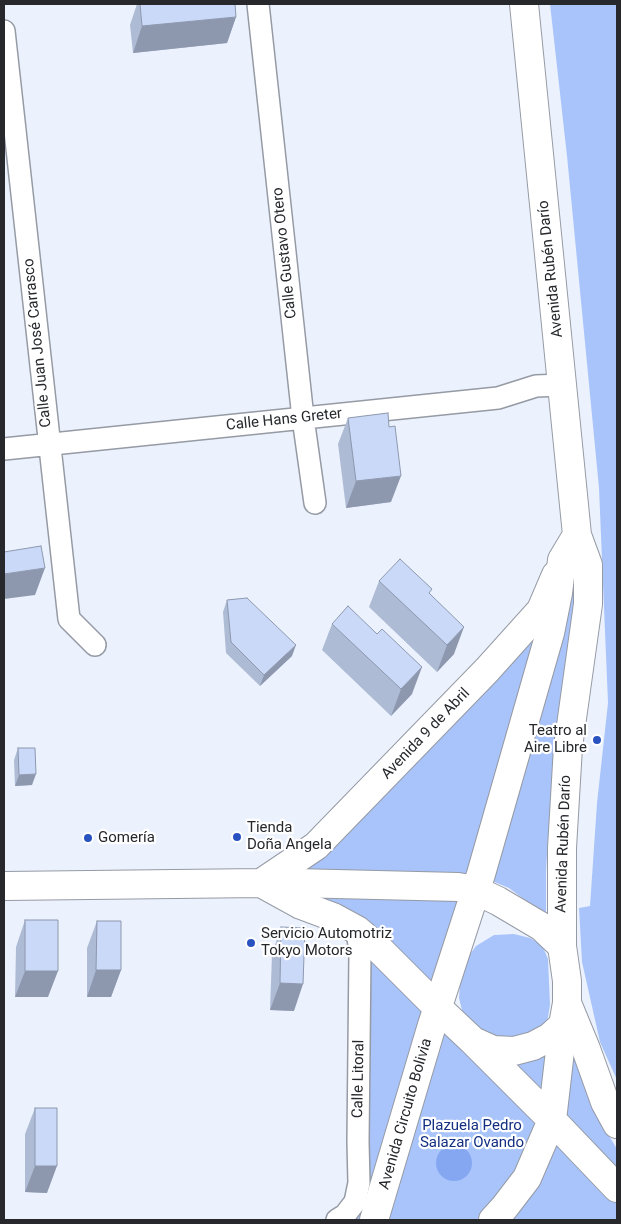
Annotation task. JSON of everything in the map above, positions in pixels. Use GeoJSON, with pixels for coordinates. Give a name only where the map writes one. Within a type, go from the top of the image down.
{"type":"FeatureCollection","features":[{"type":"Feature","properties":{"kind":"main road","name":"Avenida Rubén Darío"},"geometry":{"type":"LineString","coordinates":[[524,4],[577,535],[588,565],[588,604],[568,747],[562,848],[562,946]]}},
{"type":"Feature","properties":{"kind":"main road"},"geometry":{"type":"LineString","coordinates":[[438,1008],[475,890],[552,624],[562,560],[577,535]]}},
{"type":"Feature","properties":{"kind":"main road","name":"Avenida 9 de Abril"},"geometry":{"type":"LineString","coordinates":[[261,884],[316,846],[487,670],[541,610],[562,560]]}},
{"type":"Feature","properties":{"kind":"main road"},"geometry":{"type":"LineString","coordinates":[[4,886],[261,884],[295,882],[458,887],[475,890],[542,927],[562,946],[567,981],[565,1014],[552,1120],[527,1178],[493,1220]]}},
{"type":"Feature","properties":{"kind":"main road"},"geometry":{"type":"LineString","coordinates":[[261,884],[301,905],[333,917],[357,930],[377,947],[552,1120],[617,1188]]}},
{"type":"Feature","properties":{"kind":"main road","name":"Avenida Circuito Bolivia"},"geometry":{"type":"LineString","coordinates":[[374,1220],[438,1008]]}},
{"type":"Feature","properties":{"kind":"main road"},"geometry":{"type":"LineString","coordinates":[[473,1041],[493,1050],[514,1050],[533,1046],[550,1037],[565,1014]]}},
{"type":"Feature","properties":{"kind":"main road"},"geometry":{"type":"LineString","coordinates":[[565,1014],[586,1049],[605,1102],[617,1124]]}},
{"type":"Feature","properties":{"kind":"street","name":"Calle Gustavo Otero"},"geometry":{"type":"LineString","coordinates":[[258,4],[314,503]]}},
{"type":"Feature","properties":{"kind":"street","name":"Calle Juan José Carrasco"},"geometry":{"type":"LineString","coordinates":[[4,32],[48,445],[69,619],[95,645]]}},
{"type":"Feature","properties":{"kind":"street","name":"Calle Hans Greter"},"geometry":{"type":"LineString","coordinates":[[4,449],[498,398],[536,386],[562,385]]}},
{"type":"Feature","properties":{"kind":"street","name":"Calle Litoral"},"geometry":{"type":"LineString","coordinates":[[337,1220],[345,1215],[355,1202],[359,1183],[360,952],[357,930]]}},
{"type":"Feature","properties":{"kind":"green space"},"geometry":{"type":"Polygon","coordinates":[[[550,4],[617,4],[617,1080],[600,1042],[582,962],[579,908],[590,906],[597,803],[608,703],[599,488],[567,156],[550,4]]]}},
{"type":"Feature","properties":{"kind":"green space"},"geometry":{"type":"Polygon","coordinates":[[[576,577],[573,629],[549,822],[546,916],[509,888],[492,881],[563,637],[576,577]]]}},
{"type":"Feature","properties":{"kind":"green space"},"geometry":{"type":"Polygon","coordinates":[[[534,633],[538,636],[468,878],[297,874],[534,633]]]}},
{"type":"Feature","properties":{"kind":"green space"},"geometry":{"type":"Polygon","coordinates":[[[294,892],[462,894],[431,992],[294,892]]]}},
{"type":"Feature","properties":{"kind":"green space"},"geometry":{"type":"Polygon","coordinates":[[[514,934],[530,938],[542,945],[548,959],[550,1005],[547,1023],[541,1031],[495,1041],[467,1022],[459,998],[460,983],[468,957],[476,946],[494,935],[514,934]]]}},
{"type":"Feature","properties":{"kind":"green space"},"geometry":{"type":"Polygon","coordinates":[[[367,951],[425,1011],[364,1220],[352,1220],[367,951]]]}},
{"type":"Feature","properties":{"kind":"green space","name":"Plazuela Pedro Salazar Ovando"},"geometry":{"type":"Polygon","coordinates":[[[444,1024],[542,1123],[518,1171],[494,1205],[476,1220],[385,1220],[444,1024]]]}},
{"type":"Feature","properties":{"kind":"green space"},"geometry":{"type":"Polygon","coordinates":[[[574,1042],[602,1124],[617,1149],[617,1174],[565,1120],[574,1042]]]}},
{"type":"Feature","properties":{"kind":"green space"},"geometry":{"type":"Polygon","coordinates":[[[551,1047],[544,1096],[509,1059],[551,1047]]]}},
{"type":"Feature","properties":{"kind":"green space"},"geometry":{"type":"Polygon","coordinates":[[[555,1138],[617,1201],[617,1220],[506,1220],[555,1138]]]}},
{"type":"Feature","properties":{"kind":"shaded area"},"geometry":{"type":"Polygon","coordinates":[[[454,1145],[461,1146],[467,1150],[471,1156],[471,1170],[467,1176],[461,1180],[454,1181],[447,1180],[441,1176],[437,1170],[436,1163],[437,1156],[441,1150],[447,1146],[454,1145]]]}},
{"type":"Feature","properties":{"kind":"building"},"geometry":{"type":"Polygon","coordinates":[[[140,4],[235,4],[236,17],[142,26],[140,4]]]}},
{"type":"Feature","properties":{"kind":"building"},"geometry":{"type":"Polygon","coordinates":[[[388,413],[389,427],[395,426],[401,476],[356,481],[348,418],[388,413]]]}},
{"type":"Feature","properties":{"kind":"building"},"geometry":{"type":"Polygon","coordinates":[[[41,546],[45,568],[4,574],[4,552],[41,546]]]}},
{"type":"Feature","properties":{"kind":"building"},"geometry":{"type":"Polygon","coordinates":[[[400,559],[432,589],[429,593],[464,627],[447,645],[379,581],[400,559]]]}},
{"type":"Feature","properties":{"kind":"building"},"geometry":{"type":"Polygon","coordinates":[[[247,598],[296,645],[264,675],[231,642],[227,600],[247,598]]]}},
{"type":"Feature","properties":{"kind":"building"},"geometry":{"type":"Polygon","coordinates":[[[348,606],[377,634],[382,629],[422,667],[401,689],[332,624],[348,606]]]}},
{"type":"Feature","properties":{"kind":"building"},"geometry":{"type":"Polygon","coordinates":[[[18,748],[35,748],[36,774],[19,775],[18,748]]]}},
{"type":"Feature","properties":{"kind":"building"},"geometry":{"type":"Polygon","coordinates":[[[25,920],[58,920],[58,971],[25,971],[25,920]]]}},
{"type":"Feature","properties":{"kind":"building"},"geometry":{"type":"Polygon","coordinates":[[[97,921],[121,921],[121,970],[96,970],[97,921]]]}},
{"type":"Feature","properties":{"kind":"building"},"geometry":{"type":"Polygon","coordinates":[[[281,927],[305,928],[303,984],[280,983],[281,927]]]}},
{"type":"Feature","properties":{"kind":"building"},"geometry":{"type":"Polygon","coordinates":[[[35,1108],[57,1108],[57,1166],[35,1166],[35,1108]]]}},
{"type":"Feature","properties":{"kind":"place","name":"Teatro al Aire Libre"},"geometry":{"type":"Point","coordinates":[597,740]}},
{"type":"Feature","properties":{"kind":"place","name":"Tienda Doña Angela"},"geometry":{"type":"Point","coordinates":[237,837]}},
{"type":"Feature","properties":{"kind":"place","name":"Gomería"},"geometry":{"type":"Point","coordinates":[88,838]}},
{"type":"Feature","properties":{"kind":"place","name":"Servicio Automotriz Tokyo Motors"},"geometry":{"type":"Point","coordinates":[251,943]}}]}
